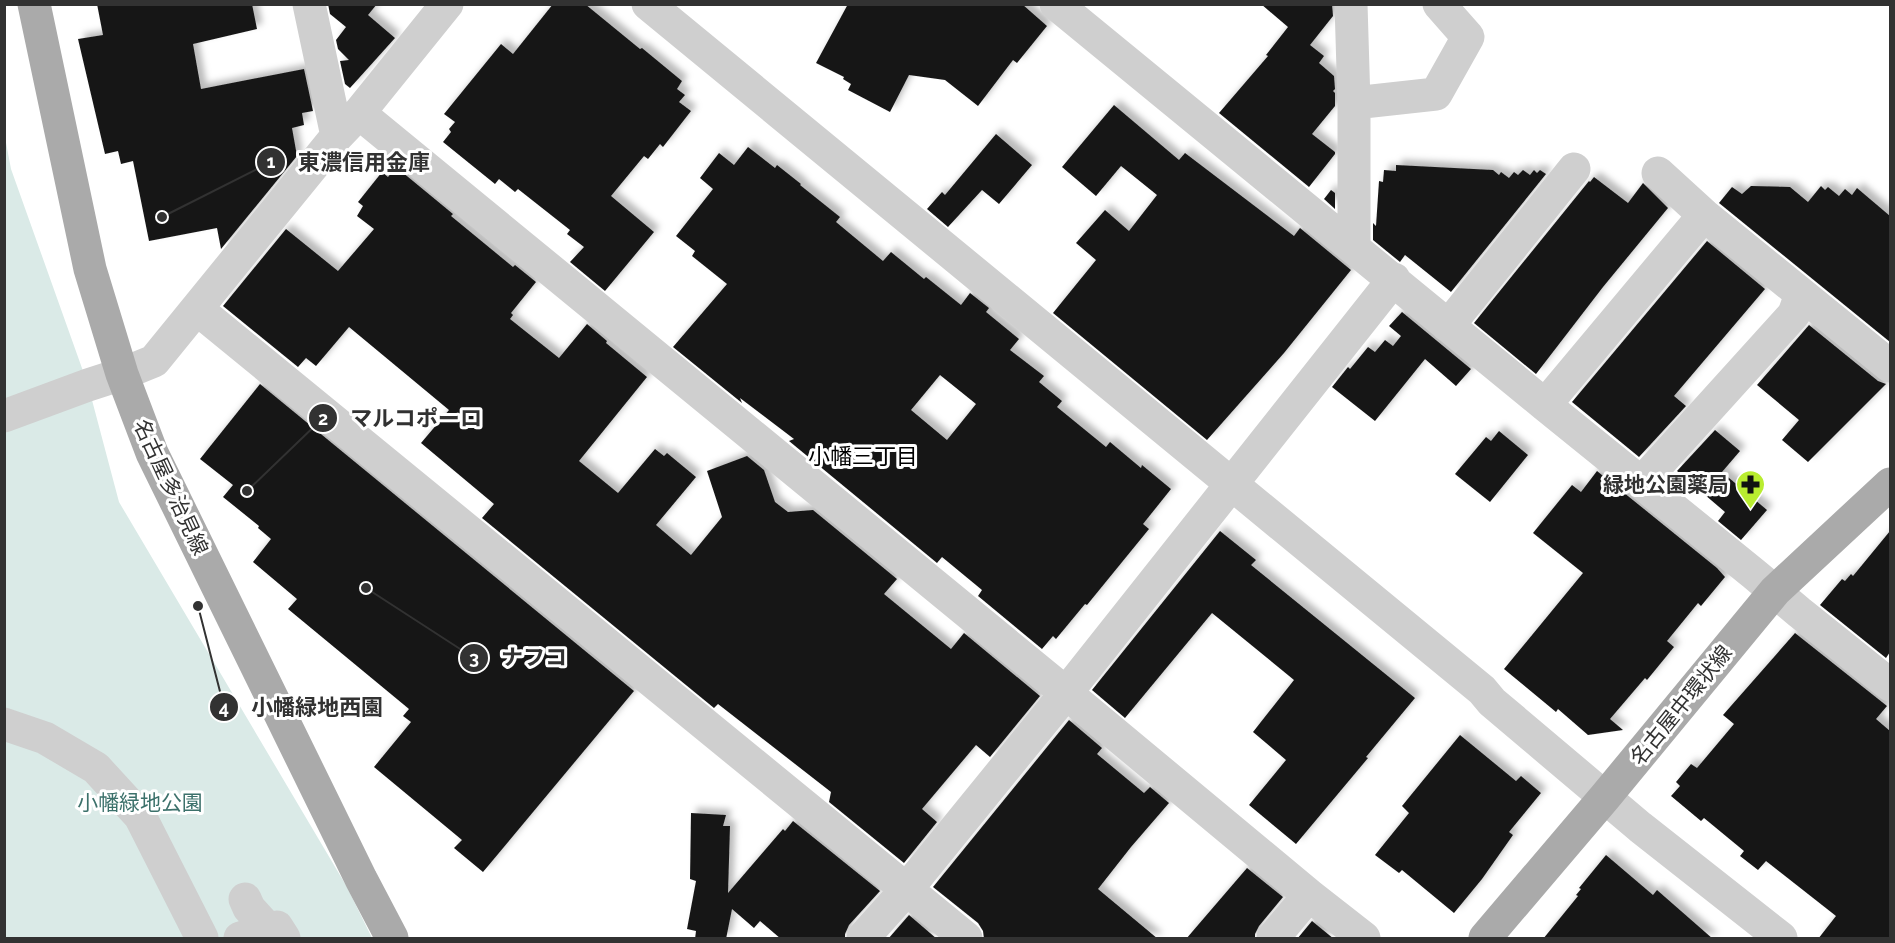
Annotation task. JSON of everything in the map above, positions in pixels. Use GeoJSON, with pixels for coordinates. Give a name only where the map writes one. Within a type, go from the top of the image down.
{"type":"FeatureCollection","features":[{"type":"Feature","properties":{"kind":"main road","name":"名古屋多治見線"},"geometry":{"type":"LineString","coordinates":[[34,4],[90,269],[122,374],[152,453],[392,939]]}},
{"type":"Feature","properties":{"kind":"main road","name":"名古屋中環状線"},"geometry":{"type":"LineString","coordinates":[[1485,939],[1605,798],[1775,591],[1890,484]]}},
{"type":"Feature","properties":{"kind":"street"},"geometry":{"type":"LineString","coordinates":[[309,4],[337,136]]}},
{"type":"Feature","properties":{"kind":"street"},"geometry":{"type":"LineString","coordinates":[[4,416],[154,361],[447,4]]}},
{"type":"Feature","properties":{"kind":"street"},"geometry":{"type":"LineString","coordinates":[[648,4],[1482,690],[1492,702],[1605,798],[1781,939]]}},
{"type":"Feature","properties":{"kind":"street"},"geometry":{"type":"LineString","coordinates":[[1056,4],[1890,685]]}},
{"type":"Feature","properties":{"kind":"street"},"geometry":{"type":"LineString","coordinates":[[1351,4],[1354,248]]}},
{"type":"Feature","properties":{"kind":"street"},"geometry":{"type":"LineString","coordinates":[[1354,103],[1436,94],[1468,37],[1439,4]]}},
{"type":"Feature","properties":{"kind":"street"},"geometry":{"type":"LineString","coordinates":[[359,113],[1364,939]]}},
{"type":"Feature","properties":{"kind":"street"},"geometry":{"type":"LineString","coordinates":[[1448,326],[1574,169]]}},
{"type":"Feature","properties":{"kind":"street"},"geometry":{"type":"LineString","coordinates":[[1658,173],[1704,215],[1890,366]]}},
{"type":"Feature","properties":{"kind":"street"},"geometry":{"type":"LineString","coordinates":[[1545,405],[1704,215]]}},
{"type":"Feature","properties":{"kind":"street"},"geometry":{"type":"LineString","coordinates":[[863,939],[906,890],[1066,693],[1394,279]]}},
{"type":"Feature","properties":{"kind":"street"},"geometry":{"type":"LineString","coordinates":[[1642,482],[1794,314],[1801,294]]}},
{"type":"Feature","properties":{"kind":"street"},"geometry":{"type":"LineString","coordinates":[[197,309],[966,939]]}},
{"type":"Feature","properties":{"kind":"street"},"geometry":{"type":"LineString","coordinates":[[4,724],[45,738],[96,768],[140,816],[202,939]]}},
{"type":"Feature","properties":{"kind":"street"},"geometry":{"type":"LineString","coordinates":[[1273,939],[1309,895]]}},
{"type":"Feature","properties":{"kind":"street"},"geometry":{"type":"LineString","coordinates":[[245,899],[264,936]]}},
{"type":"Feature","properties":{"kind":"green space","name":"小幡緑地公園"},"geometry":{"type":"Polygon","coordinates":[[[4,132],[11,169],[88,385],[119,502],[347,887],[372,938],[5,938],[4,132]]]}},
{"type":"Feature","properties":{"kind":"building"},"geometry":{"type":"Polygon","coordinates":[[[97,4],[252,4],[257,29],[193,44],[201,89],[304,69],[313,111],[302,113],[304,125],[292,128],[297,156],[221,249],[217,228],[149,241],[133,161],[121,164],[118,151],[105,154],[78,39],[103,35],[97,4]]]}},
{"type":"Feature","properties":{"kind":"building"},"geometry":{"type":"Polygon","coordinates":[[[328,4],[377,4],[368,15],[395,38],[350,88],[345,84],[340,61],[349,60],[338,49],[336,40],[346,27],[330,14],[328,4]]]}},
{"type":"Feature","properties":{"kind":"building"},"geometry":{"type":"Polygon","coordinates":[[[553,4],[585,4],[640,49],[642,48],[682,81],[677,89],[685,95],[679,102],[691,111],[663,147],[660,144],[648,159],[644,156],[611,196],[654,232],[605,291],[570,262],[584,247],[567,234],[570,230],[518,189],[515,192],[499,179],[495,184],[443,142],[455,122],[444,114],[501,44],[513,54],[553,4]]]}},
{"type":"Feature","properties":{"kind":"building"},"geometry":{"type":"Polygon","coordinates":[[[848,4],[1022,4],[1047,26],[1017,63],[1013,60],[978,106],[945,80],[909,75],[890,112],[848,90],[851,84],[843,79],[844,77],[816,63],[848,4]]]}},
{"type":"Feature","properties":{"kind":"building"},"geometry":{"type":"Polygon","coordinates":[[[1261,4],[1332,4],[1333,16],[1310,45],[1324,56],[1319,63],[1334,76],[1335,89],[1333,91],[1335,106],[1312,134],[1335,154],[1309,187],[1219,113],[1268,56],[1266,55],[1288,27],[1261,4]]]}},
{"type":"Feature","properties":{"kind":"building"},"geometry":{"type":"Polygon","coordinates":[[[1114,105],[1179,160],[1185,153],[1294,236],[1300,228],[1351,270],[1284,353],[1207,440],[1053,313],[1096,260],[1076,243],[1105,210],[1129,231],[1157,195],[1121,166],[1096,196],[1062,167],[1114,105]]]}},
{"type":"Feature","properties":{"kind":"building"},"geometry":{"type":"Polygon","coordinates":[[[996,134],[1032,165],[999,204],[982,190],[948,227],[927,209],[942,192],[945,195],[996,134]]]}},
{"type":"Feature","properties":{"kind":"building"},"geometry":{"type":"Polygon","coordinates":[[[748,147],[775,168],[777,165],[801,184],[840,217],[836,222],[883,261],[891,252],[961,305],[970,293],[989,308],[986,312],[1019,339],[1010,350],[1044,376],[1039,382],[1062,401],[1057,407],[1106,447],[1110,442],[1171,489],[1143,524],[1149,529],[1087,605],[1085,604],[1056,639],[1053,636],[1042,649],[978,596],[982,590],[942,557],[937,563],[789,441],[794,439],[740,398],[742,403],[673,347],[727,284],[692,256],[695,251],[676,236],[713,189],[700,178],[719,153],[734,165],[748,147]],[[940,375],[911,410],[947,440],[976,404],[940,375]]]}},
{"type":"Feature","properties":{"kind":"building"},"geometry":{"type":"Polygon","coordinates":[[[1396,165],[1493,170],[1509,178],[1514,172],[1518,175],[1523,170],[1530,175],[1534,170],[1537,173],[1540,170],[1546,174],[1451,292],[1405,255],[1400,262],[1373,240],[1379,181],[1383,182],[1384,170],[1396,171],[1396,165]]]}},
{"type":"Feature","properties":{"kind":"building"},"geometry":{"type":"Polygon","coordinates":[[[396,167],[513,267],[515,265],[536,282],[511,313],[513,315],[510,319],[559,358],[587,324],[647,377],[579,461],[618,493],[655,449],[664,456],[667,453],[696,477],[656,525],[691,555],[722,517],[707,471],[747,456],[764,470],[775,502],[788,512],[813,510],[897,579],[884,594],[951,649],[964,633],[1040,696],[990,757],[976,745],[922,809],[937,822],[904,863],[829,802],[831,792],[718,704],[714,708],[482,518],[494,504],[421,443],[449,410],[349,327],[316,366],[306,358],[298,367],[223,306],[286,229],[338,271],[374,229],[357,216],[363,206],[358,202],[382,172],[388,177],[396,167]]]}},
{"type":"Feature","properties":{"kind":"building"},"geometry":{"type":"Polygon","coordinates":[[[1594,177],[1628,203],[1643,183],[1668,208],[1536,374],[1474,323],[1594,177]]]}},
{"type":"Feature","properties":{"kind":"building"},"geometry":{"type":"Polygon","coordinates":[[[1751,186],[1790,187],[1808,202],[1821,186],[1825,190],[1828,187],[1839,196],[1845,189],[1852,195],[1857,188],[1890,216],[1890,342],[1719,203],[1732,187],[1742,194],[1751,186]]]}},
{"type":"Feature","properties":{"kind":"building"},"geometry":{"type":"Polygon","coordinates":[[[1331,190],[1335,193],[1335,209],[1324,199],[1331,190]]]}},
{"type":"Feature","properties":{"kind":"building"},"geometry":{"type":"Polygon","coordinates":[[[1707,241],[1765,289],[1674,396],[1686,406],[1639,457],[1572,402],[1707,241]]]}},
{"type":"Feature","properties":{"kind":"building"},"geometry":{"type":"Polygon","coordinates":[[[1402,312],[1471,369],[1456,386],[1425,359],[1375,421],[1332,387],[1368,347],[1375,352],[1385,340],[1393,346],[1401,336],[1389,326],[1402,312]]]}},
{"type":"Feature","properties":{"kind":"building"},"geometry":{"type":"Polygon","coordinates":[[[1809,325],[1878,381],[1886,384],[1808,462],[1782,440],[1799,420],[1757,385],[1809,325]]]}},
{"type":"Feature","properties":{"kind":"building"},"geometry":{"type":"Polygon","coordinates":[[[260,384],[634,691],[483,872],[454,848],[462,840],[374,767],[411,722],[403,716],[409,709],[288,609],[297,599],[253,562],[271,539],[258,528],[259,526],[223,497],[233,485],[200,459],[260,384]]]}},
{"type":"Feature","properties":{"kind":"building"},"geometry":{"type":"Polygon","coordinates":[[[1715,430],[1740,451],[1722,472],[1767,510],[1741,540],[1718,521],[1725,512],[1677,471],[1715,430]]]}},
{"type":"Feature","properties":{"kind":"building"},"geometry":{"type":"Polygon","coordinates":[[[1499,431],[1528,455],[1490,502],[1455,474],[1486,437],[1491,441],[1499,431]]]}},
{"type":"Feature","properties":{"kind":"building"},"geometry":{"type":"Polygon","coordinates":[[[1597,471],[1717,568],[1725,577],[1701,606],[1698,603],[1667,641],[1674,647],[1610,719],[1623,730],[1588,735],[1558,709],[1556,712],[1504,669],[1583,573],[1533,533],[1572,485],[1581,492],[1597,471]]]}},
{"type":"Feature","properties":{"kind":"building"},"geometry":{"type":"Polygon","coordinates":[[[1220,531],[1256,560],[1251,565],[1415,698],[1296,844],[1249,805],[1286,760],[1253,732],[1294,680],[1212,613],[1125,718],[1092,690],[1220,531]]]}},
{"type":"Feature","properties":{"kind":"building"},"geometry":{"type":"Polygon","coordinates":[[[1890,531],[1890,652],[1886,658],[1820,605],[1842,579],[1845,581],[1851,574],[1853,576],[1890,531]]]}},
{"type":"Feature","properties":{"kind":"building"},"geometry":{"type":"Polygon","coordinates":[[[1795,633],[1887,706],[1876,719],[1890,731],[1890,939],[1818,939],[1836,916],[1766,861],[1758,870],[1740,856],[1744,851],[1704,818],[1701,821],[1671,796],[1680,786],[1676,782],[1691,764],[1697,768],[1734,724],[1723,715],[1795,633]]]}},
{"type":"Feature","properties":{"kind":"building"},"geometry":{"type":"Polygon","coordinates":[[[1069,720],[1102,748],[1097,754],[1144,793],[1150,787],[1169,803],[1098,889],[1158,939],[984,939],[983,931],[978,923],[933,887],[1069,720]]]}},
{"type":"Feature","properties":{"kind":"building"},"geometry":{"type":"Polygon","coordinates":[[[1460,735],[1516,781],[1521,776],[1541,793],[1509,832],[1513,835],[1482,879],[1454,913],[1402,870],[1399,873],[1375,855],[1409,813],[1402,806],[1460,735]]]}},
{"type":"Feature","properties":{"kind":"building"},"geometry":{"type":"Polygon","coordinates":[[[691,813],[726,815],[723,826],[730,826],[728,893],[783,829],[785,831],[793,821],[880,891],[849,925],[845,939],[781,939],[760,921],[754,928],[732,909],[726,939],[695,939],[696,931],[687,929],[696,881],[690,879],[691,813]]]}},
{"type":"Feature","properties":{"kind":"building"},"geometry":{"type":"Polygon","coordinates":[[[1606,855],[1653,895],[1657,890],[1713,939],[1543,939],[1578,896],[1576,895],[1581,889],[1579,888],[1606,855]]]}},
{"type":"Feature","properties":{"kind":"building"},"geometry":{"type":"Polygon","coordinates":[[[1247,868],[1283,897],[1259,926],[1255,939],[1186,939],[1247,868]]]}},
{"type":"Feature","properties":{"kind":"building"},"geometry":{"type":"Polygon","coordinates":[[[909,915],[937,939],[888,939],[909,915]]]}},
{"type":"Feature","properties":{"kind":"building"},"geometry":{"type":"Polygon","coordinates":[[[1312,921],[1334,939],[1297,939],[1312,921]]]}},
{"type":"Feature","properties":{"kind":"place","name":"東濃信用金庫"},"geometry":{"type":"Point","coordinates":[162,217]}},
{"type":"Feature","properties":{"kind":"place","name":"マルコポーロ"},"geometry":{"type":"Point","coordinates":[247,491]}},
{"type":"Feature","properties":{"kind":"place","name":"緑地公園薬局"},"geometry":{"type":"Point","coordinates":[1750,510]}},
{"type":"Feature","properties":{"kind":"place","name":"ナフコ"},"geometry":{"type":"Point","coordinates":[366,588]}},
{"type":"Feature","properties":{"kind":"place","name":"小幡緑地西園"},"geometry":{"type":"Point","coordinates":[198,606]}},
{"type":"Feature","properties":{"kind":"district","name":"小幡三丁目"},"geometry":{"type":"Point","coordinates":[863,456]}}]}
